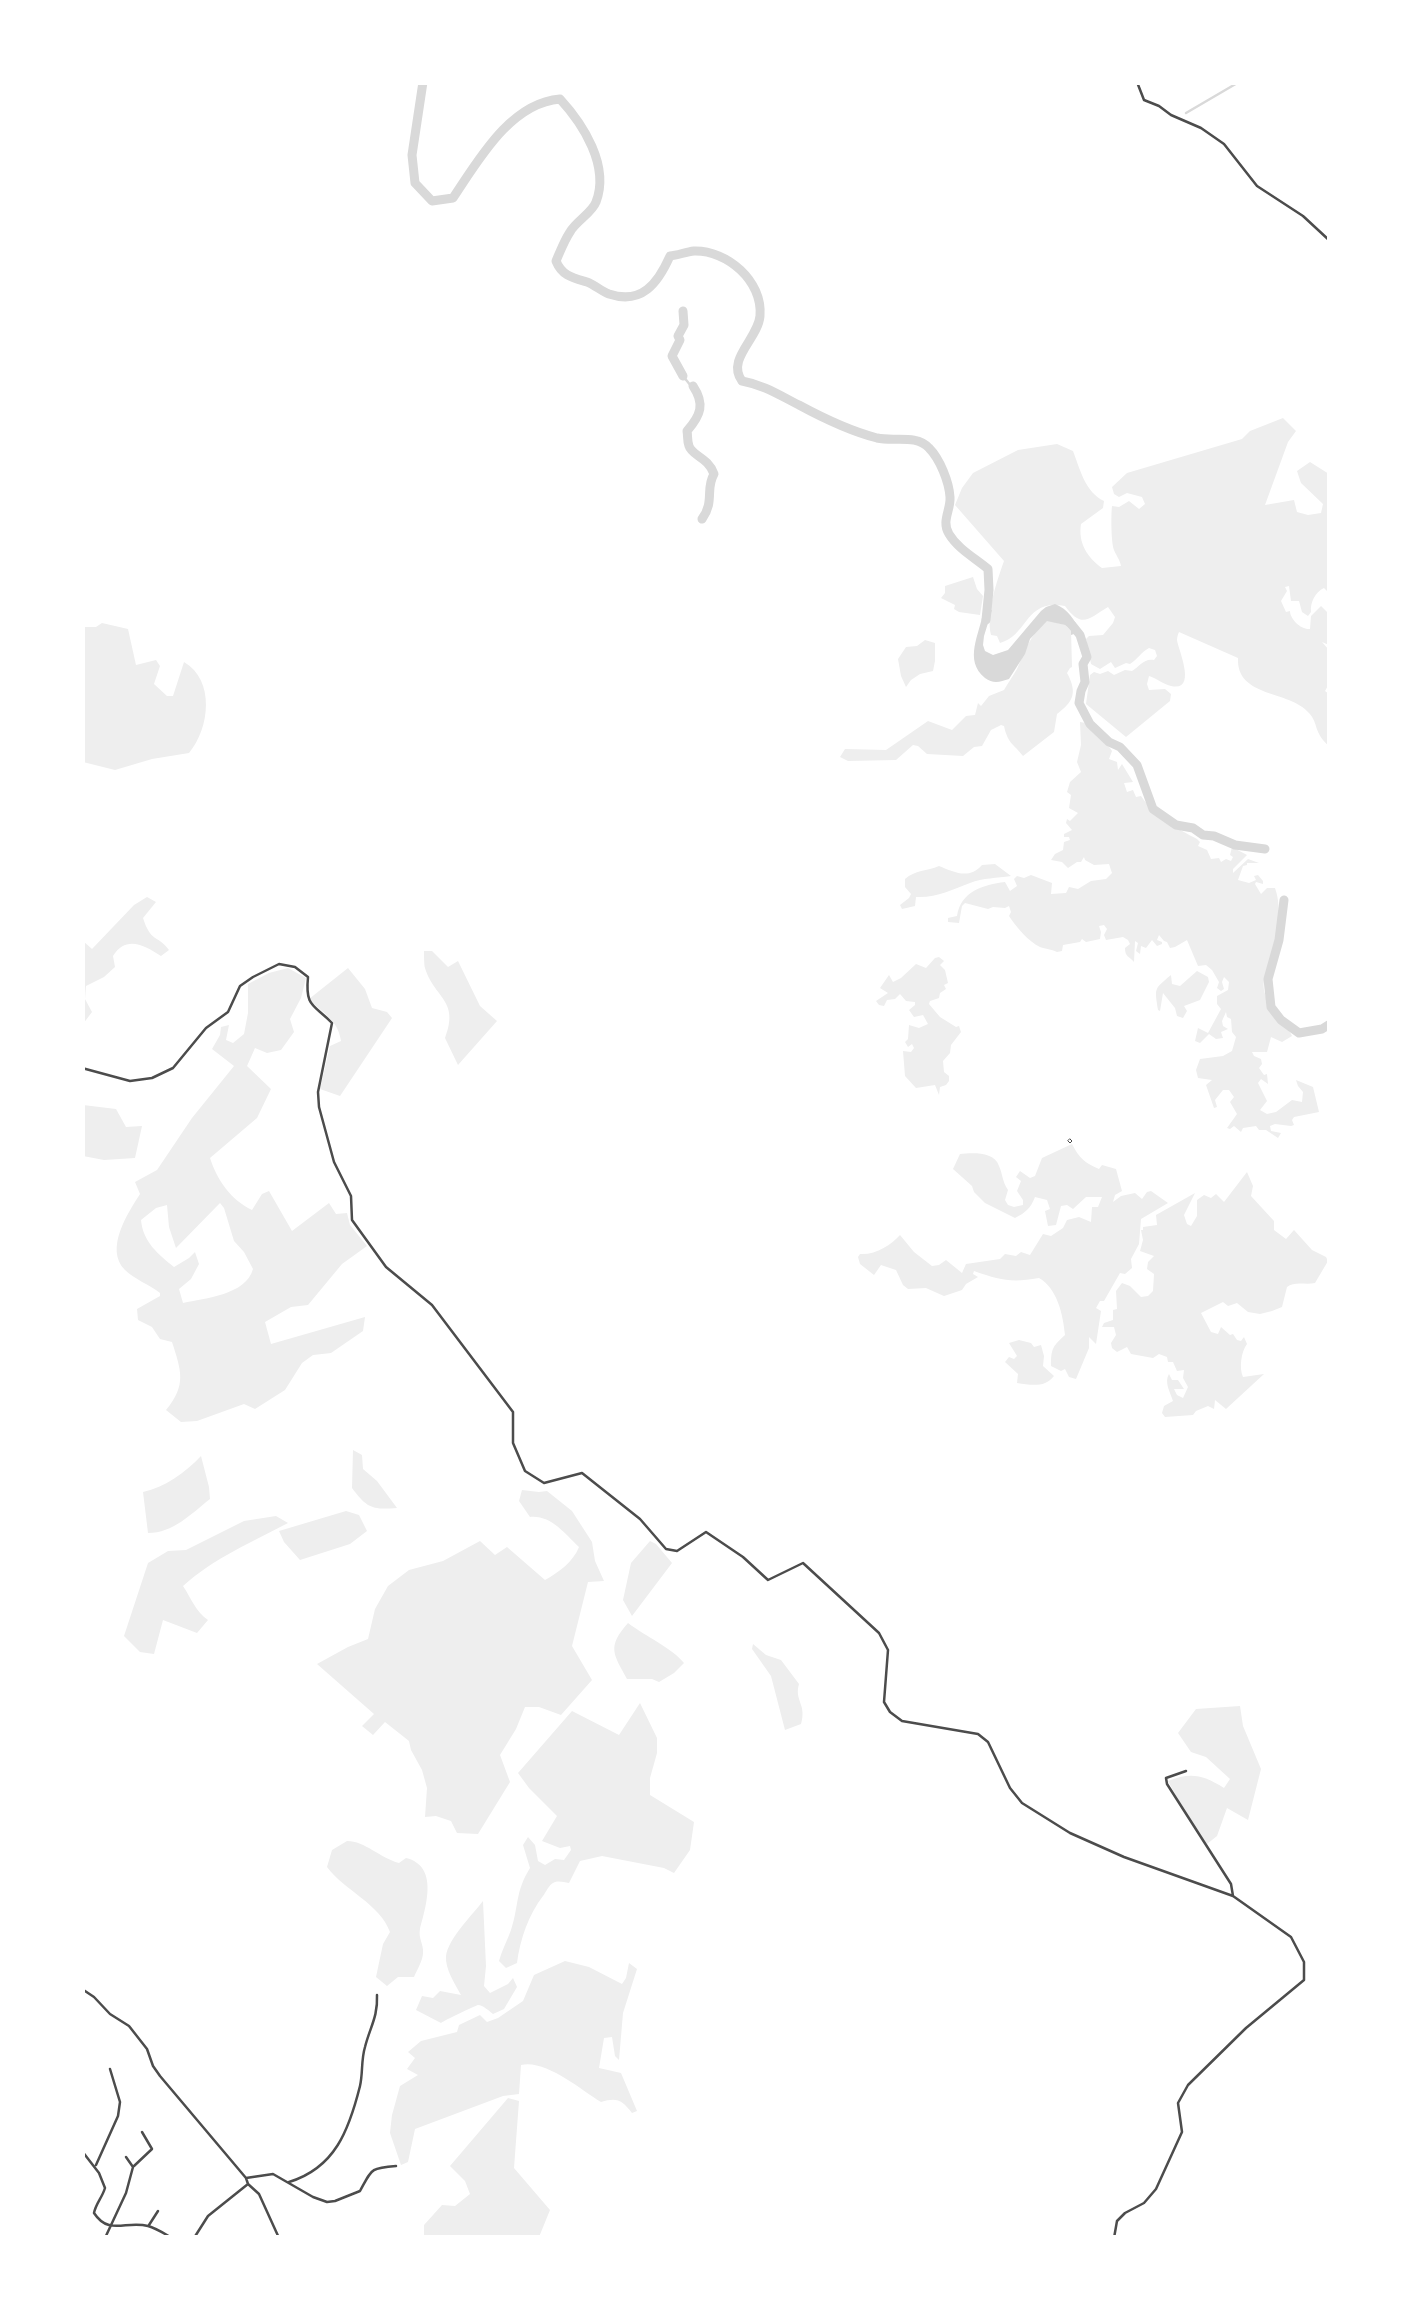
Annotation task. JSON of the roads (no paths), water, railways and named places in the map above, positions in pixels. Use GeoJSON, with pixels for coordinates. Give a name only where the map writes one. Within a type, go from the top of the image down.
{"type":"FeatureCollection","features":[{"type":"Feature","properties":{"kind":"street"},"geometry":{"type":"LineString","coordinates":[[1138,82],[1144,100],[1224,144],[1258,186],[1303,216],[1330,241]]}},
{"type":"Feature","properties":{"kind":"street"},"geometry":{"type":"LineString","coordinates":[[82,1068],[130,1081],[152,1078],[173,1068],[206,1028],[228,1012],[240,986],[279,964],[302,972],[308,978],[309,1003],[332,1022],[318,1092],[319,1107],[334,1162],[351,1196],[352,1220],[386,1267],[432,1306],[513,1412],[512,1443],[525,1472],[544,1483],[582,1473],[640,1519],[666,1549],[677,1551],[706,1532],[768,1580],[803,1563],[879,1633],[888,1650],[884,1702],[902,1722],[978,1734],[988,1742],[1010,1788],[1022,1803],[1070,1833],[1124,1857],[1233,1896],[1291,1937],[1304,1962],[1304,1980],[1246,2028],[1188,2086],[1178,2103],[1182,2132],[1156,2189],[1144,2203],[1117,2221],[1114,2238]]}},
{"type":"Feature","properties":{"kind":"street"},"geometry":{"type":"LineString","coordinates":[[1186,1771],[1166,1778],[1167,1784],[1231,1884],[1233,1896]]}},
{"type":"Feature","properties":{"kind":"street"},"geometry":{"type":"LineString","coordinates":[[82,1989],[128,2026],[147,2050],[160,2076],[259,2194],[279,2238]]}},
{"type":"Feature","properties":{"kind":"street"},"geometry":{"type":"LineString","coordinates":[[289,2182],[321,2167],[341,2140],[360,2086],[364,2048],[378,2015],[377,1994]]}},
{"type":"Feature","properties":{"kind":"street"},"geometry":{"type":"LineString","coordinates":[[95,2166],[118,2116],[120,2102],[110,2069]]}},
{"type":"Feature","properties":{"kind":"street"},"geometry":{"type":"LineString","coordinates":[[105,2238],[126,2194],[133,2168],[152,2149],[142,2132]]}},
{"type":"Feature","properties":{"kind":"street"},"geometry":{"type":"LineString","coordinates":[[82,2151],[95,2166],[105,2188],[94,2212],[102,2222],[110,2226],[149,2226],[172,2238]]}},
{"type":"Feature","properties":{"kind":"street"},"geometry":{"type":"LineString","coordinates":[[126,2157],[133,2168]]}},
{"type":"Feature","properties":{"kind":"street"},"geometry":{"type":"LineString","coordinates":[[246,2178],[272,2174],[313,2197],[331,2202],[360,2190],[372,2169],[396,2166]]}},
{"type":"Feature","properties":{"kind":"street"},"geometry":{"type":"LineString","coordinates":[[194,2238],[208,2216],[248,2184]]}},
{"type":"Feature","properties":{"kind":"street"},"geometry":{"type":"LineString","coordinates":[[149,2226],[158,2212]]}},
{"type":"Feature","properties":{"kind":"waterway"},"geometry":{"type":"LineString","coordinates":[[423,82],[412,155],[415,183],[432,201],[453,198],[485,151],[511,122],[542,103],[560,99],[592,146],[600,174],[596,202],[573,228],[556,261],[561,270],[621,297],[647,289],[670,256],[694,251],[719,256],[749,280],[759,303],[758,324],[738,365],[742,381],[857,432],[877,438],[918,441],[929,448],[948,485],[949,534],[988,569],[986,620]]}},
{"type":"Feature","properties":{"kind":"waterway"},"geometry":{"type":"LineString","coordinates":[[1186,113],[1239,82]]}},
{"type":"Feature","properties":{"kind":"waterway"},"geometry":{"type":"LineString","coordinates":[[683,311],[684,325],[672,356],[683,376]]}},
{"type":"Feature","properties":{"kind":"waterway"},"geometry":{"type":"LineString","coordinates":[[683,376],[693,386]]}},
{"type":"Feature","properties":{"kind":"waterway"},"geometry":{"type":"LineString","coordinates":[[693,386],[700,409],[687,431],[688,444],[714,474],[702,519]]}},
{"type":"Feature","properties":{"kind":"waterway"},"geometry":{"type":"LineString","coordinates":[[1072,625],[1087,657],[1079,703],[1090,724],[1137,765],[1153,809],[1176,825],[1193,828],[1203,835],[1265,849]]}},
{"type":"Feature","properties":{"kind":"waterway"},"geometry":{"type":"LineString","coordinates":[[1284,900],[1279,940],[1268,979],[1271,1007],[1299,1033],[1330,1024]]}}]}
